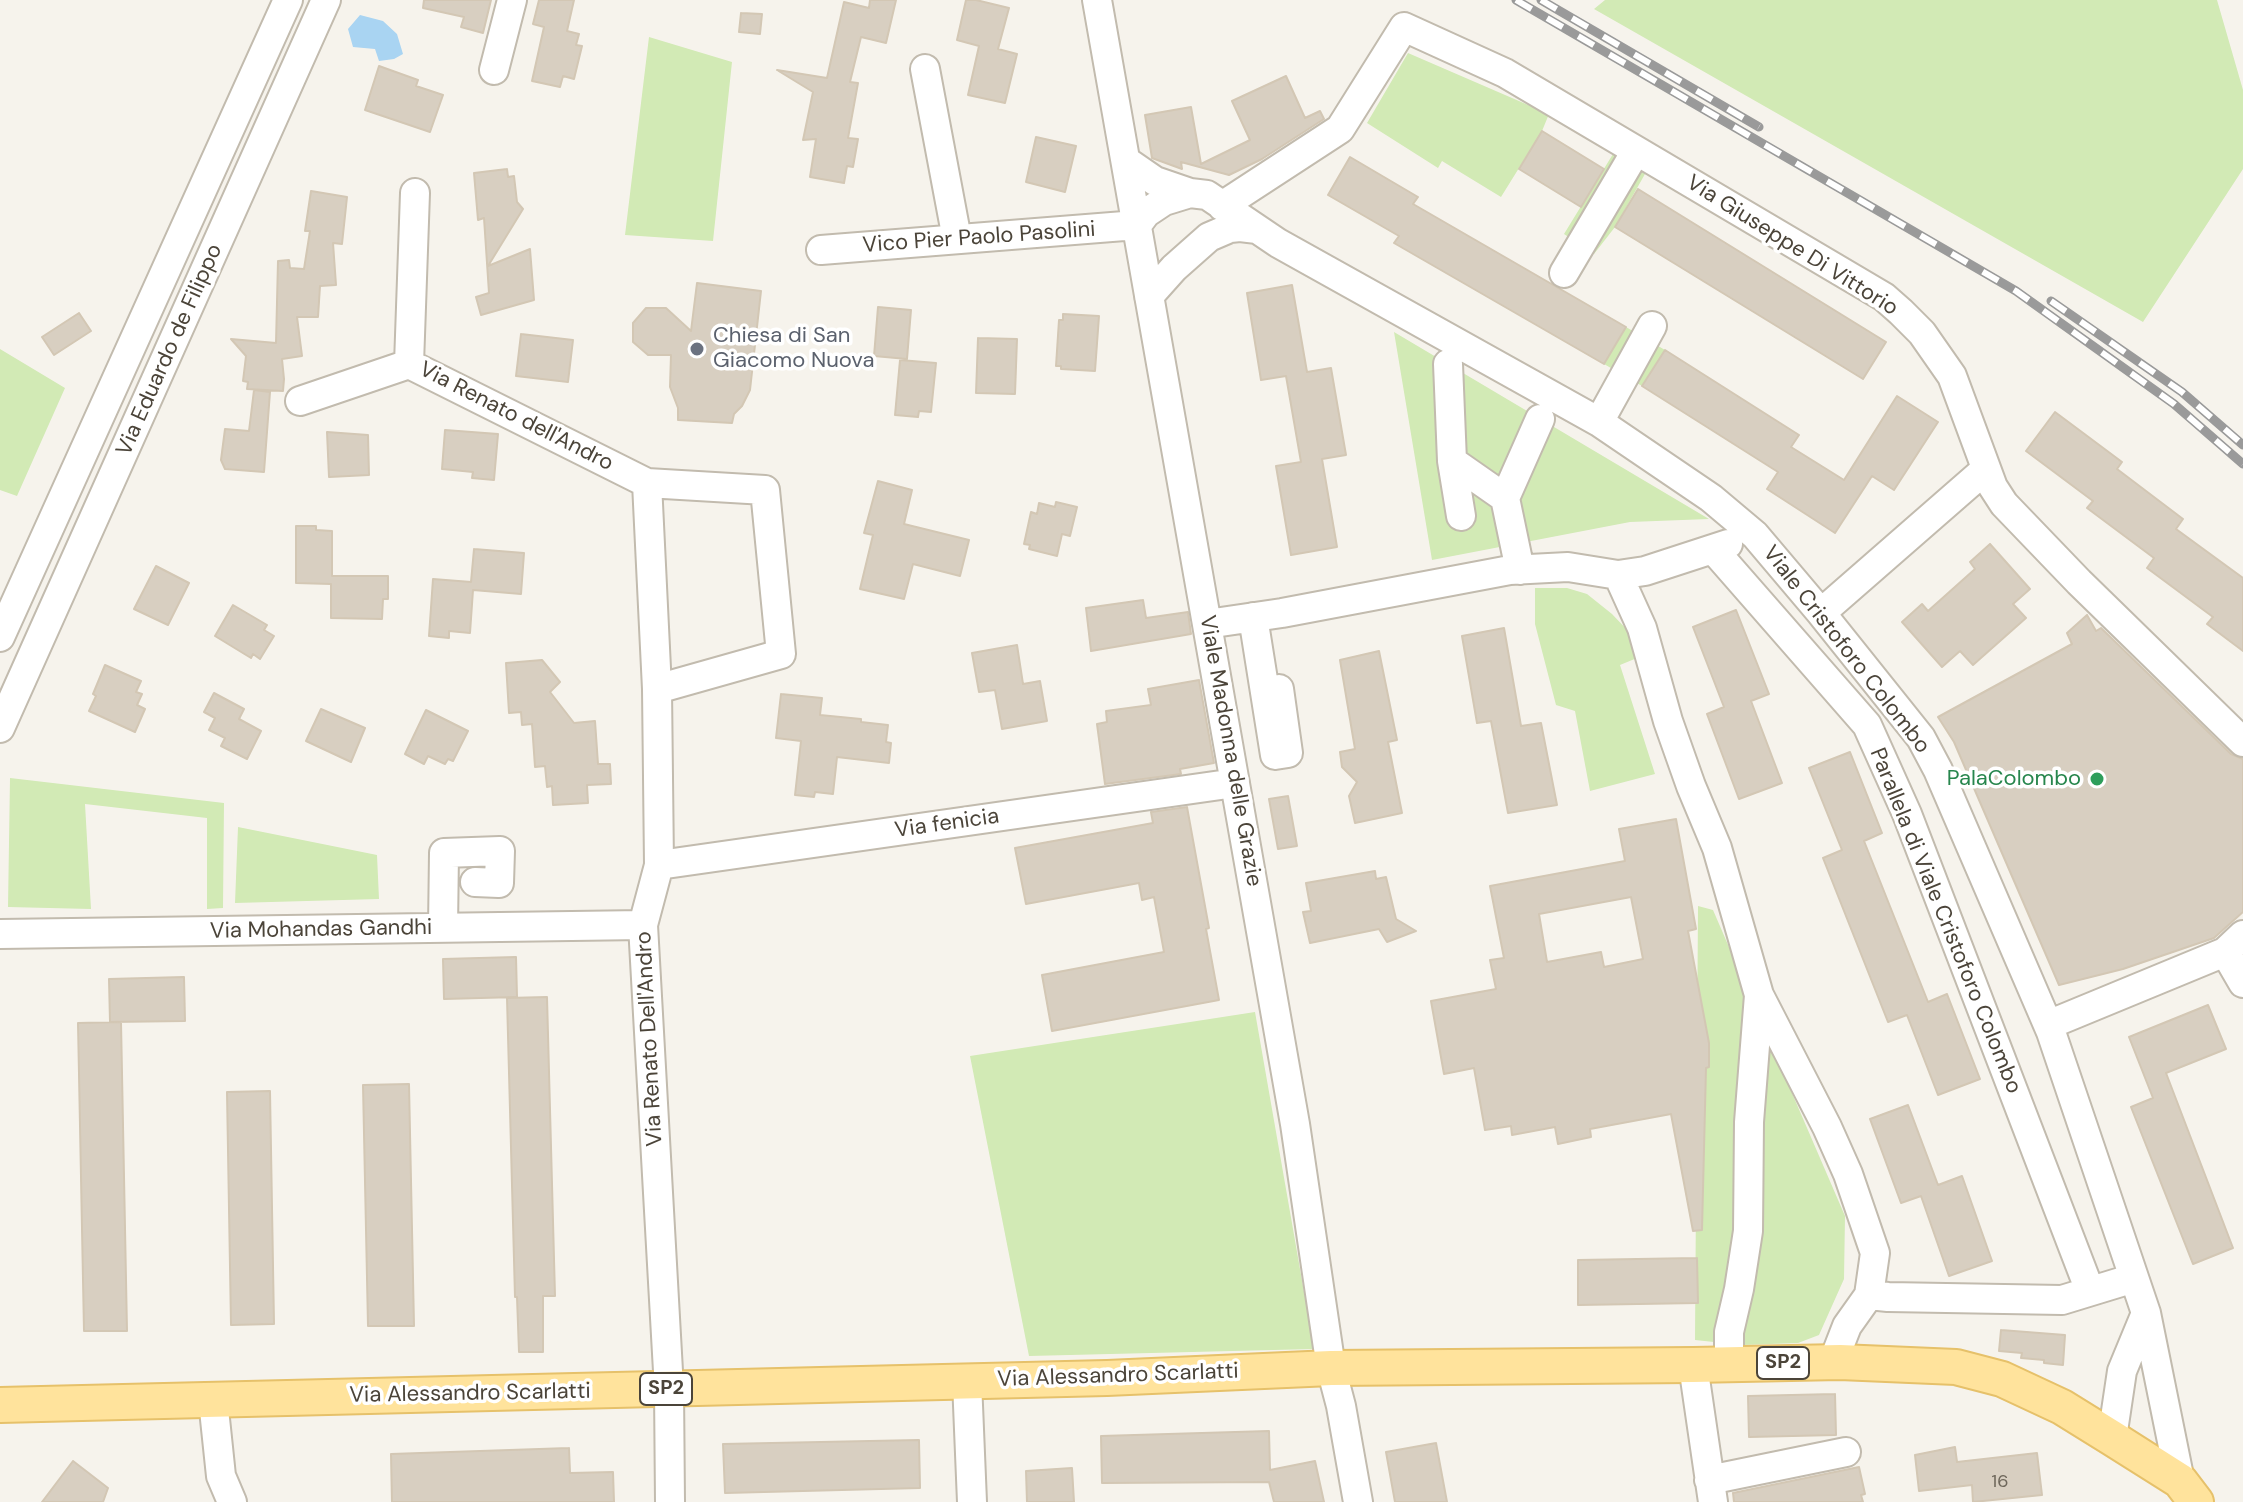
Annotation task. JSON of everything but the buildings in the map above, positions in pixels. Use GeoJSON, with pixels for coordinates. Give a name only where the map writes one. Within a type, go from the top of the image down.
{"type":"FeatureCollection","features":[{"type":"Feature","properties":{"kind":"main road","name":"Via Alessandro Scarlatti"},"geometry":{"type":"LineString","coordinates":[[0,1405],[1107,1378],[1331,1368],[1833,1362],[1956,1367],[2002,1379],[2062,1407],[2188,1492]]}},
{"type":"Feature","properties":{"kind":"street","name":"Via Eduardo de Filippo"},"geometry":{"type":"LineString","coordinates":[[0,637],[288,0]]}},
{"type":"Feature","properties":{"kind":"street","name":"Via Eduardo de Filippo"},"geometry":{"type":"LineString","coordinates":[[0,728],[326,0]]}},
{"type":"Feature","properties":{"kind":"street"},"geometry":{"type":"LineString","coordinates":[[494,70],[512,0]]}},
{"type":"Feature","properties":{"kind":"street","name":"Viale Madonna delle Grazie"},"geometry":{"type":"LineString","coordinates":[[1097,0],[1295,1124],[1331,1368],[1358,1502]]}},
{"type":"Feature","properties":{"kind":"street","name":"Via Giuseppe Di Vittorio"},"geometry":{"type":"LineString","coordinates":[[1222,206],[1340,129],[1404,27],[1505,73],[1884,297],[1901,312],[1922,333],[1952,376],[1993,487],[2004,504],[2243,742]]}},
{"type":"Feature","properties":{"kind":"street"},"geometry":{"type":"LineString","coordinates":[[925,69],[957,239]]}},
{"type":"Feature","properties":{"kind":"street"},"geometry":{"type":"LineString","coordinates":[[1564,273],[1636,151]]}},
{"type":"Feature","properties":{"kind":"street","name":"Viale Cristoforo Colombo"},"geometry":{"type":"LineString","coordinates":[[1126,161],[1155,181],[1190,193],[1207,195],[1278,243],[1599,422],[1711,498],[1755,535],[1921,738],[1938,770],[2048,1025],[2146,1313],[2188,1492]]}},
{"type":"Feature","properties":{"kind":"street","name":"Via Renato dell'Andro"},"geometry":{"type":"LineString","coordinates":[[415,193],[409,364],[647,483]]}},
{"type":"Feature","properties":{"kind":"street"},"geometry":{"type":"LineString","coordinates":[[1190,193],[1164,201],[1146,213],[1138,230],[1151,244],[1167,250],[1184,250],[1220,231],[1240,227],[1257,229]]}},
{"type":"Feature","properties":{"kind":"street","name":"Vico Pier Paolo Pasolini"},"geometry":{"type":"LineString","coordinates":[[821,250],[957,239],[1138,230]]}},
{"type":"Feature","properties":{"kind":"street"},"geometry":{"type":"LineString","coordinates":[[1149,296],[1198,244]]}},
{"type":"Feature","properties":{"kind":"street"},"geometry":{"type":"LineString","coordinates":[[1599,422],[1652,326]]}},
{"type":"Feature","properties":{"kind":"street"},"geometry":{"type":"LineString","coordinates":[[300,401],[409,364]]}},
{"type":"Feature","properties":{"kind":"street"},"geometry":{"type":"LineString","coordinates":[[1448,364],[1452,461],[1461,516]]}},
{"type":"Feature","properties":{"kind":"street"},"geometry":{"type":"LineString","coordinates":[[1520,570],[1505,498],[1540,419]]}},
{"type":"Feature","properties":{"kind":"street"},"geometry":{"type":"LineString","coordinates":[[1452,461],[1505,498]]}},
{"type":"Feature","properties":{"kind":"street"},"geometry":{"type":"LineString","coordinates":[[1821,613],[1986,469]]}},
{"type":"Feature","properties":{"kind":"street"},"geometry":{"type":"LineString","coordinates":[[647,483],[765,490],[781,654],[657,689]]}},
{"type":"Feature","properties":{"kind":"street","name":"Via Renato Dell'Andro"},"geometry":{"type":"LineString","coordinates":[[647,483],[657,689],[659,865],[643,925],[669,1389],[670,1502]]}},
{"type":"Feature","properties":{"kind":"street"},"geometry":{"type":"LineString","coordinates":[[1207,624],[1520,570],[1568,567],[1618,575],[1645,571],[1755,535]]}},
{"type":"Feature","properties":{"kind":"street","name":"Parallela di Viale Cristoforo Colombo"},"geometry":{"type":"LineString","coordinates":[[1713,549],[1867,725],[1907,814],[2090,1291]]}},
{"type":"Feature","properties":{"kind":"street"},"geometry":{"type":"LineString","coordinates":[[1618,575],[1642,628],[1668,721],[1717,848],[1759,995],[1827,1127],[1848,1174],[1875,1253],[1869,1295],[1847,1326],[1833,1362]]}},
{"type":"Feature","properties":{"kind":"street"},"geometry":{"type":"LineString","coordinates":[[1253,617],[1266,693]]}},
{"type":"Feature","properties":{"kind":"street","name":"Via fenicia"},"geometry":{"type":"LineString","coordinates":[[659,865],[1235,783]]}},
{"type":"Feature","properties":{"kind":"street"},"geometry":{"type":"LineString","coordinates":[[443,928],[444,853],[500,851],[499,883],[475,882]]}},
{"type":"Feature","properties":{"kind":"street","name":"Via Mohandas Gandhi"},"geometry":{"type":"LineString","coordinates":[[0,934],[643,925]]}},
{"type":"Feature","properties":{"kind":"street"},"geometry":{"type":"LineString","coordinates":[[2048,1025],[2234,944],[2243,983]]}},
{"type":"Feature","properties":{"kind":"street"},"geometry":{"type":"LineString","coordinates":[[1729,1364],[1729,1332],[1748,1231],[1749,1122],[1759,995]]}},
{"type":"Feature","properties":{"kind":"street"},"geometry":{"type":"LineString","coordinates":[[1869,1295],[2062,1300],[2134,1278]]}},
{"type":"Feature","properties":{"kind":"street"},"geometry":{"type":"LineString","coordinates":[[2112,1438],[2122,1371],[2146,1313]]}},
{"type":"Feature","properties":{"kind":"street"},"geometry":{"type":"LineString","coordinates":[[1693,1365],[1711,1491],[1846,1452]]}},
{"type":"Feature","properties":{"kind":"street"},"geometry":{"type":"LineString","coordinates":[[967,1381],[972,1502]]}},
{"type":"Feature","properties":{"kind":"street"},"geometry":{"type":"LineString","coordinates":[[213,1400],[221,1476],[232,1502]]}},
{"type":"Feature","properties":{"kind":"green space"},"geometry":{"type":"Polygon","coordinates":[[[1605,0],[2217,0],[2243,90],[2243,169],[2143,322],[1594,9],[1605,0]]]}},
{"type":"Feature","properties":{"kind":"green space"},"geometry":{"type":"Polygon","coordinates":[[[649,37],[732,62],[713,241],[625,235],[649,37]]]}},
{"type":"Feature","properties":{"kind":"green space"},"geometry":{"type":"Polygon","coordinates":[[[1408,53],[1549,114],[1542,131],[1501,197],[1442,161],[1438,168],[1367,123],[1408,53]]]}},
{"type":"Feature","properties":{"kind":"green space"},"geometry":{"type":"Polygon","coordinates":[[[1613,154],[1645,174],[1615,227],[1594,254],[1564,234],[1613,154]]]}},
{"type":"Feature","properties":{"kind":"green space"},"geometry":{"type":"Polygon","coordinates":[[[1626,327],[1665,350],[1642,386],[1604,364],[1626,327]]]}},
{"type":"Feature","properties":{"kind":"green space"},"geometry":{"type":"Polygon","coordinates":[[[1394,332],[1709,519],[1630,522],[1432,560],[1394,332]]]}},
{"type":"Feature","properties":{"kind":"green space"},"geometry":{"type":"Polygon","coordinates":[[[0,349],[65,388],[17,496],[0,490],[0,349]]]}},
{"type":"Feature","properties":{"kind":"green space"},"geometry":{"type":"Polygon","coordinates":[[[1535,588],[1567,588],[1587,594],[1632,635],[1637,658],[1620,665],[1655,774],[1590,791],[1575,711],[1556,705],[1535,624],[1535,588]]]}},
{"type":"Feature","properties":{"kind":"green space"},"geometry":{"type":"Polygon","coordinates":[[[10,778],[224,803],[223,908],[207,909],[207,818],[85,804],[91,909],[8,907],[10,778]]]}},
{"type":"Feature","properties":{"kind":"green space"},"geometry":{"type":"Polygon","coordinates":[[[238,827],[377,855],[379,899],[235,903],[238,827]]]}},
{"type":"Feature","properties":{"kind":"green space"},"geometry":{"type":"Polygon","coordinates":[[[1698,906],[1713,910],[1845,1216],[1844,1279],[1819,1335],[1798,1343],[1742,1345],[1695,1340],[1698,906]]]}},
{"type":"Feature","properties":{"kind":"green space"},"geometry":{"type":"Polygon","coordinates":[[[1255,1012],[1314,1349],[1029,1356],[970,1056],[1255,1012]]]}},
{"type":"Feature","properties":{"kind":"water"},"geometry":{"type":"Polygon","coordinates":[[[360,15],[383,21],[397,34],[403,54],[379,61],[375,49],[353,47],[348,29],[360,15]]]}},
{"type":"Feature","properties":{"kind":"railway"},"geometry":{"type":"LineString","coordinates":[[1516,0],[2016,291],[2174,404],[2243,464]]}},
{"type":"Feature","properties":{"kind":"railway"},"geometry":{"type":"LineString","coordinates":[[1541,0],[1759,127]]}},
{"type":"Feature","properties":{"kind":"railway"},"geometry":{"type":"LineString","coordinates":[[2051,301],[2182,392],[2243,445]]}},
{"type":"Feature","properties":{"kind":"place","name":"Chiesa di San Giacomo Nuova"},"geometry":{"type":"Point","coordinates":[697,349]}},
{"type":"Feature","properties":{"kind":"place","name":"PalaColombo"},"geometry":{"type":"Point","coordinates":[2097,779]}}]}
